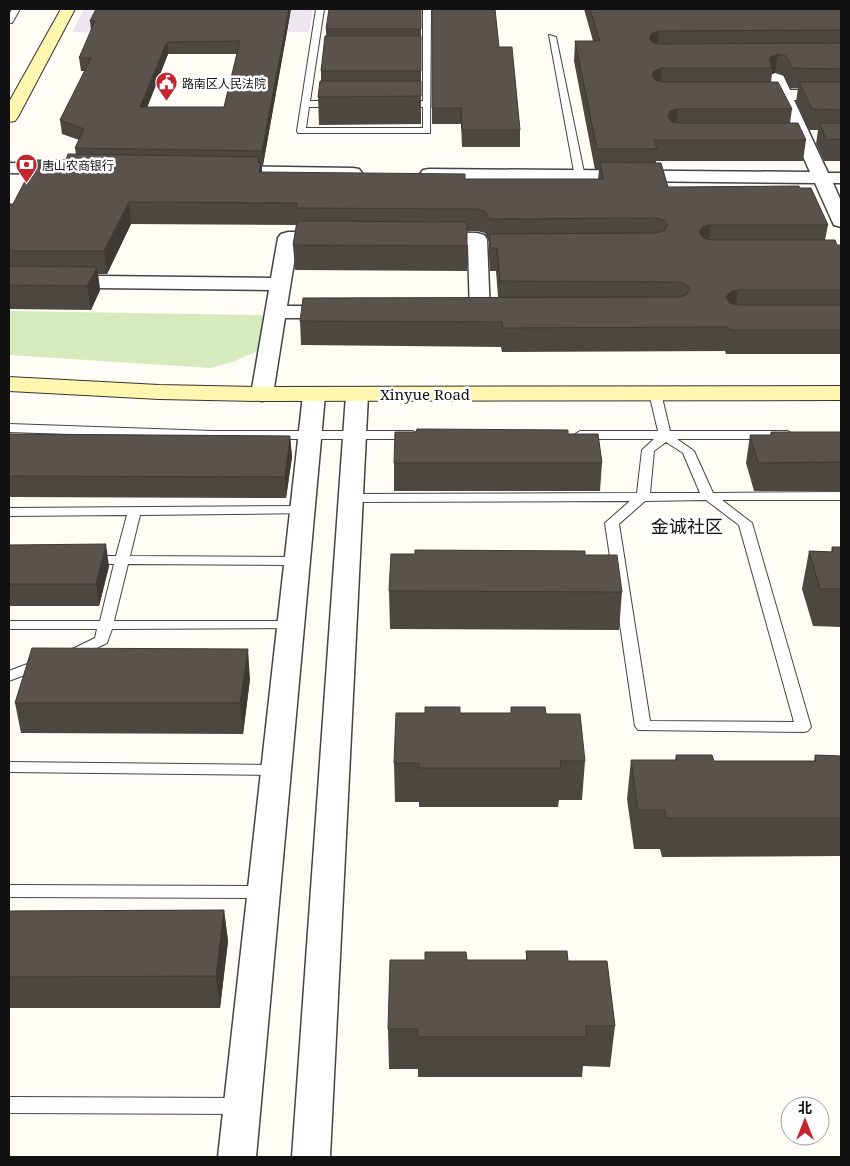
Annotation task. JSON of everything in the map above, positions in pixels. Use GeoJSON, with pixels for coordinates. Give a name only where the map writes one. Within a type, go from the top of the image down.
{"type":"FeatureCollection","features":[{"type":"Feature","properties":{"kind":"street"},"geometry":{"type":"LineString","coordinates":[[9,118],[68,9]]}},
{"type":"Feature","properties":{"kind":"street"},"geometry":{"type":"LineString","coordinates":[[784,56],[761,56],[783,95],[821,178],[835,195],[841,221]]}},
{"type":"Feature","properties":{"kind":"street"},"geometry":{"type":"LineString","coordinates":[[736,95],[841,95]]}},
{"type":"Feature","properties":{"kind":"street"},"geometry":{"type":"LineString","coordinates":[[783,137],[822,137]]}},
{"type":"Feature","properties":{"kind":"street"},"geometry":{"type":"LineString","coordinates":[[9,168],[87,169]]}},
{"type":"Feature","properties":{"kind":"street"},"geometry":{"type":"LineString","coordinates":[[214,171],[371,173]]}},
{"type":"Feature","properties":{"kind":"street"},"geometry":{"type":"LineString","coordinates":[[410,174],[841,178]]}},
{"type":"Feature","properties":{"kind":"street"},"geometry":{"type":"LineString","coordinates":[[810,195],[835,195]]}},
{"type":"Feature","properties":{"kind":"street"},"geometry":{"type":"LineString","coordinates":[[262,394],[288,238],[348,238]]}},
{"type":"Feature","properties":{"kind":"street"},"geometry":{"type":"LineString","coordinates":[[407,238],[477,238],[487,248],[480,314]]}},
{"type":"Feature","properties":{"kind":"street"},"geometry":{"type":"LineString","coordinates":[[9,281],[280,284]]}},
{"type":"Feature","properties":{"kind":"street"},"geometry":{"type":"LineString","coordinates":[[276,312],[354,312]]}},
{"type":"Feature","properties":{"kind":"street","name":"Xinyue Road"},"geometry":{"type":"LineString","coordinates":[[9,384],[159,392],[357,395],[841,392]]}},
{"type":"Feature","properties":{"kind":"street"},"geometry":{"type":"LineString","coordinates":[[238,1157],[304,510],[314,394]]}},
{"type":"Feature","properties":{"kind":"street"},"geometry":{"type":"LineString","coordinates":[[311,1157],[357,395]]}},
{"type":"Feature","properties":{"kind":"lane"},"geometry":{"type":"LineString","coordinates":[[9,21],[16,9]]}},
{"type":"Feature","properties":{"kind":"lane"},"geometry":{"type":"LineString","coordinates":[[320,9],[301,131],[427,131],[427,9]]}},
{"type":"Feature","properties":{"kind":"lane"},"geometry":{"type":"LineString","coordinates":[[319,20],[328,20]]}},
{"type":"Feature","properties":{"kind":"lane"},"geometry":{"type":"LineString","coordinates":[[417,20],[427,20]]}},
{"type":"Feature","properties":{"kind":"lane"},"geometry":{"type":"LineString","coordinates":[[552,37],[580,177]]}},
{"type":"Feature","properties":{"kind":"lane"},"geometry":{"type":"LineString","coordinates":[[313,59],[322,59]]}},
{"type":"Feature","properties":{"kind":"lane"},"geometry":{"type":"LineString","coordinates":[[418,59],[427,59]]}},
{"type":"Feature","properties":{"kind":"lane"},"geometry":{"type":"LineString","coordinates":[[305,104],[343,104]]}},
{"type":"Feature","properties":{"kind":"lane"},"geometry":{"type":"LineString","coordinates":[[390,104],[427,104]]}},
{"type":"Feature","properties":{"kind":"lane"},"geometry":{"type":"LineString","coordinates":[[655,393],[665,436],[688,450],[708,496],[745,523],[803,727],[643,726],[612,523],[642,496],[648,450],[665,436]]}},
{"type":"Feature","properties":{"kind":"lane"},"geometry":{"type":"LineString","coordinates":[[9,428],[213,435],[422,435]]}},
{"type":"Feature","properties":{"kind":"lane"},"geometry":{"type":"LineString","coordinates":[[568,436],[802,435]]}},
{"type":"Feature","properties":{"kind":"lane"},"geometry":{"type":"LineString","coordinates":[[351,498],[841,496]]}},
{"type":"Feature","properties":{"kind":"lane"},"geometry":{"type":"LineString","coordinates":[[9,512],[304,510]]}},
{"type":"Feature","properties":{"kind":"lane"},"geometry":{"type":"LineString","coordinates":[[9,676],[73,654],[102,640],[134,511]]}},
{"type":"Feature","properties":{"kind":"lane"},"geometry":{"type":"LineString","coordinates":[[75,560],[298,561]]}},
{"type":"Feature","properties":{"kind":"lane"},"geometry":{"type":"LineString","coordinates":[[9,625],[291,624]]}},
{"type":"Feature","properties":{"kind":"lane"},"geometry":{"type":"LineString","coordinates":[[9,767],[277,770]]}},
{"type":"Feature","properties":{"kind":"lane"},"geometry":{"type":"LineString","coordinates":[[9,891],[264,892]]}},
{"type":"Feature","properties":{"kind":"lane"},"geometry":{"type":"LineString","coordinates":[[9,1105],[243,1106]]}},
{"type":"Feature","properties":{"kind":"shaded area"},"geometry":{"type":"Polygon","coordinates":[[[84,9],[313,9],[309,32],[72,32],[84,9]]]}},
{"type":"Feature","properties":{"kind":"green space"},"geometry":{"type":"Polygon","coordinates":[[[9,311],[263,315],[258,351],[235,361],[211,368],[9,355],[9,311]]]}},
{"type":"Feature","properties":{"kind":"building"},"geometry":{"type":"Polygon","coordinates":[[[96,9],[289,9],[262,151],[75,148],[84,129],[60,120],[91,58],[79,58],[95,21],[90,21],[96,9]],[[240,41],[167,42],[140,107],[224,107],[240,41]]]}},
{"type":"Feature","properties":{"kind":"building"},"geometry":{"type":"Polygon","coordinates":[[[329,9],[421,9],[421,29],[326,29],[329,9]]]}},
{"type":"Feature","properties":{"kind":"building"},"geometry":{"type":"Polygon","coordinates":[[[432,9],[495,9],[499,47],[512,47],[520,130],[462,130],[461,108],[432,108],[432,9]]]}},
{"type":"Feature","properties":{"kind":"building"},"geometry":{"type":"Polygon","coordinates":[[[590,9],[841,9],[841,30],[659,31],[652,33],[649,38],[652,42],[659,44],[841,43],[841,69],[793,68],[786,56],[778,54],[769,59],[772,68],[662,68],[654,71],[652,76],[655,80],[662,82],[778,82],[792,109],[678,109],[670,111],[668,117],[672,122],[798,123],[806,140],[654,140],[657,149],[597,149],[575,41],[600,41],[590,9]]]}},
{"type":"Feature","properties":{"kind":"building"},"geometry":{"type":"Polygon","coordinates":[[[325,36],[421,36],[421,71],[321,71],[325,36]]]}},
{"type":"Feature","properties":{"kind":"building"},"geometry":{"type":"Polygon","coordinates":[[[320,81],[421,81],[421,96],[318,97],[320,81]]]}},
{"type":"Feature","properties":{"kind":"building"},"geometry":{"type":"Polygon","coordinates":[[[799,82],[841,82],[841,110],[812,109],[799,82]]]}},
{"type":"Feature","properties":{"kind":"building"},"geometry":{"type":"Polygon","coordinates":[[[819,123],[841,123],[841,139],[827,140],[819,123]]]}},
{"type":"Feature","properties":{"kind":"building"},"geometry":{"type":"Polygon","coordinates":[[[68,154],[259,157],[258,163],[261,163],[259,172],[465,174],[465,179],[603,179],[600,162],[661,163],[668,187],[799,186],[800,188],[811,188],[828,225],[710,225],[703,227],[699,232],[703,238],[711,240],[835,240],[837,245],[841,245],[841,290],[738,290],[730,292],[726,297],[730,303],[738,305],[841,305],[841,330],[729,330],[728,327],[503,328],[502,322],[300,321],[303,298],[678,297],[686,295],[690,289],[686,284],[678,282],[500,281],[497,248],[490,248],[490,234],[656,233],[664,231],[668,225],[664,220],[656,218],[489,219],[485,211],[477,209],[296,208],[297,203],[129,202],[104,251],[9,251],[9,204],[13,204],[36,160],[66,160],[68,154]]]}},
{"type":"Feature","properties":{"kind":"building"},"geometry":{"type":"Polygon","coordinates":[[[297,221],[467,222],[467,246],[293,245],[297,221]]]}},
{"type":"Feature","properties":{"kind":"building"},"geometry":{"type":"Polygon","coordinates":[[[9,266],[97,267],[87,286],[9,285],[9,266]]]}},
{"type":"Feature","properties":{"kind":"building"},"geometry":{"type":"Polygon","coordinates":[[[417,429],[568,430],[568,434],[598,434],[602,463],[394,463],[395,432],[416,432],[417,429]]]}},
{"type":"Feature","properties":{"kind":"building"},"geometry":{"type":"Polygon","coordinates":[[[771,432],[841,432],[841,462],[758,463],[750,435],[772,435],[771,432]]]}},
{"type":"Feature","properties":{"kind":"building"},"geometry":{"type":"Polygon","coordinates":[[[9,434],[290,436],[285,477],[9,476],[9,434]]]}},
{"type":"Feature","properties":{"kind":"building"},"geometry":{"type":"Polygon","coordinates":[[[106,544],[96,584],[9,584],[9,545],[106,544]]]}},
{"type":"Feature","properties":{"kind":"building"},"geometry":{"type":"Polygon","coordinates":[[[832,547],[841,547],[841,589],[820,589],[809,551],[833,552],[832,547]]]}},
{"type":"Feature","properties":{"kind":"building"},"geometry":{"type":"Polygon","coordinates":[[[415,550],[585,551],[585,555],[617,555],[622,592],[389,591],[391,554],[415,554],[415,550]]]}},
{"type":"Feature","properties":{"kind":"building"},"geometry":{"type":"Polygon","coordinates":[[[32,648],[248,649],[240,703],[15,703],[32,648]]]}},
{"type":"Feature","properties":{"kind":"building"},"geometry":{"type":"Polygon","coordinates":[[[425,707],[460,707],[460,713],[511,713],[511,707],[545,707],[546,714],[580,714],[585,761],[560,761],[561,768],[419,768],[419,763],[394,763],[396,713],[425,713],[425,707]]]}},
{"type":"Feature","properties":{"kind":"building"},"geometry":{"type":"Polygon","coordinates":[[[676,755],[712,755],[714,761],[816,761],[815,755],[841,756],[841,818],[666,818],[665,810],[638,810],[631,760],[677,760],[676,755]]]}},
{"type":"Feature","properties":{"kind":"building"},"geometry":{"type":"Polygon","coordinates":[[[224,910],[216,976],[9,977],[9,911],[224,910]]]}},
{"type":"Feature","properties":{"kind":"building"},"geometry":{"type":"Polygon","coordinates":[[[526,951],[567,951],[568,961],[607,961],[615,1026],[586,1026],[586,1037],[418,1037],[418,1029],[388,1029],[390,960],[425,960],[425,952],[466,952],[467,960],[527,960],[526,951]]]}},
{"type":"Feature","properties":{"kind":"place","name":"路南区人民法院"},"geometry":{"type":"Point","coordinates":[166,102]}},
{"type":"Feature","properties":{"kind":"place","name":"唐山农商银行"},"geometry":{"type":"Point","coordinates":[26,184]}},
{"type":"Feature","properties":{"kind":"district","name":"金诚社区"},"geometry":{"type":"Point","coordinates":[687,526]}}]}
